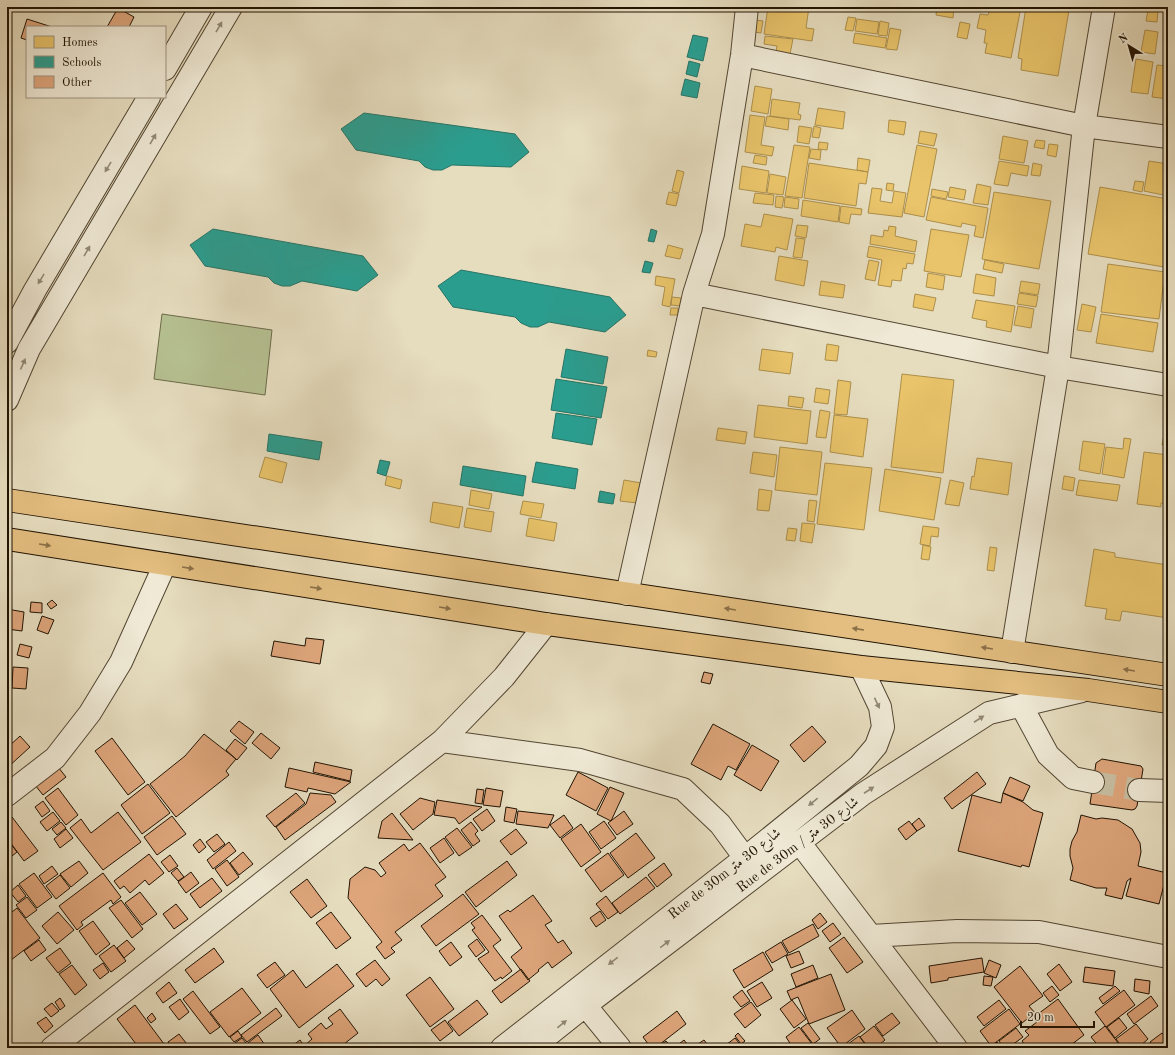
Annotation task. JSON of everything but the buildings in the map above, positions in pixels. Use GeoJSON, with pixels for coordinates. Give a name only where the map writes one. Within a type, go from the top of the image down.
{"type":"FeatureCollection","features":[{"type":"Feature","properties":{"kind":"highway"},"geometry":{"type":"LineString","coordinates":[[7,500],[1168,675]]}},
{"type":"Feature","properties":{"kind":"highway"},"geometry":{"type":"LineString","coordinates":[[7,539],[546,624],[861,667],[1088,690],[1168,702]]}},
{"type":"Feature","properties":{"kind":"street"},"geometry":{"type":"LineString","coordinates":[[166,67],[201,7]]}},
{"type":"Feature","properties":{"kind":"street"},"geometry":{"type":"LineString","coordinates":[[7,400],[29,349],[230,7]]}},
{"type":"Feature","properties":{"kind":"street"},"geometry":{"type":"LineString","coordinates":[[627,594],[694,294],[713,234],[742,55],[747,7]]}},
{"type":"Feature","properties":{"kind":"street"},"geometry":{"type":"LineString","coordinates":[[1012,652],[1058,367],[1084,126],[1104,7]]}},
{"type":"Feature","properties":{"kind":"street"},"geometry":{"type":"LineString","coordinates":[[742,55],[1084,126],[1168,137]]}},
{"type":"Feature","properties":{"kind":"street"},"geometry":{"type":"LineString","coordinates":[[7,342],[35,290],[148,98]]}},
{"type":"Feature","properties":{"kind":"street"},"geometry":{"type":"LineString","coordinates":[[694,294],[1058,367],[1168,384]]}},
{"type":"Feature","properties":{"kind":"street"},"geometry":{"type":"LineString","coordinates":[[7,795],[55,758],[90,713],[122,662],[165,564]]}},
{"type":"Feature","properties":{"kind":"street"},"geometry":{"type":"LineString","coordinates":[[52,1048],[442,740],[504,676],[546,624]]}},
{"type":"Feature","properties":{"kind":"street","name":"Rue de 30m شارع 30 متر"},"geometry":{"type":"LineString","coordinates":[[502,1048],[580,998],[745,858],[859,766],[876,746],[883,727],[880,707],[861,667]]}},
{"type":"Feature","properties":{"kind":"street","name":"Rue de 30m / شارع 30 متر"},"geometry":{"type":"LineString","coordinates":[[532,1048],[580,998],[799,842],[863,794],[989,713],[1088,690]]}},
{"type":"Feature","properties":{"kind":"street"},"geometry":{"type":"LineString","coordinates":[[1021,705],[1048,755],[1074,778],[1093,782]]}},
{"type":"Feature","properties":{"kind":"street"},"geometry":{"type":"LineString","coordinates":[[442,740],[580,760],[683,789],[720,824],[745,858]]}},
{"type":"Feature","properties":{"kind":"street"},"geometry":{"type":"LineString","coordinates":[[1139,790],[1168,791]]}},
{"type":"Feature","properties":{"kind":"street"},"geometry":{"type":"LineString","coordinates":[[799,842],[956,1048]]}},
{"type":"Feature","properties":{"kind":"street"},"geometry":{"type":"LineString","coordinates":[[871,936],[957,931],[1039,932],[1168,957]]}},
{"type":"Feature","properties":{"kind":"street"},"geometry":{"type":"LineString","coordinates":[[580,998],[620,1048]]}},
{"type":"Feature","properties":{"kind":"green space"},"geometry":{"type":"Polygon","coordinates":[[[162,314],[272,330],[265,395],[154,379],[162,314]]]}},
{"type":"Feature","properties":{"kind":"tunnel"},"geometry":{"type":"LineString","coordinates":[[1093,782],[1139,790]]}}]}
